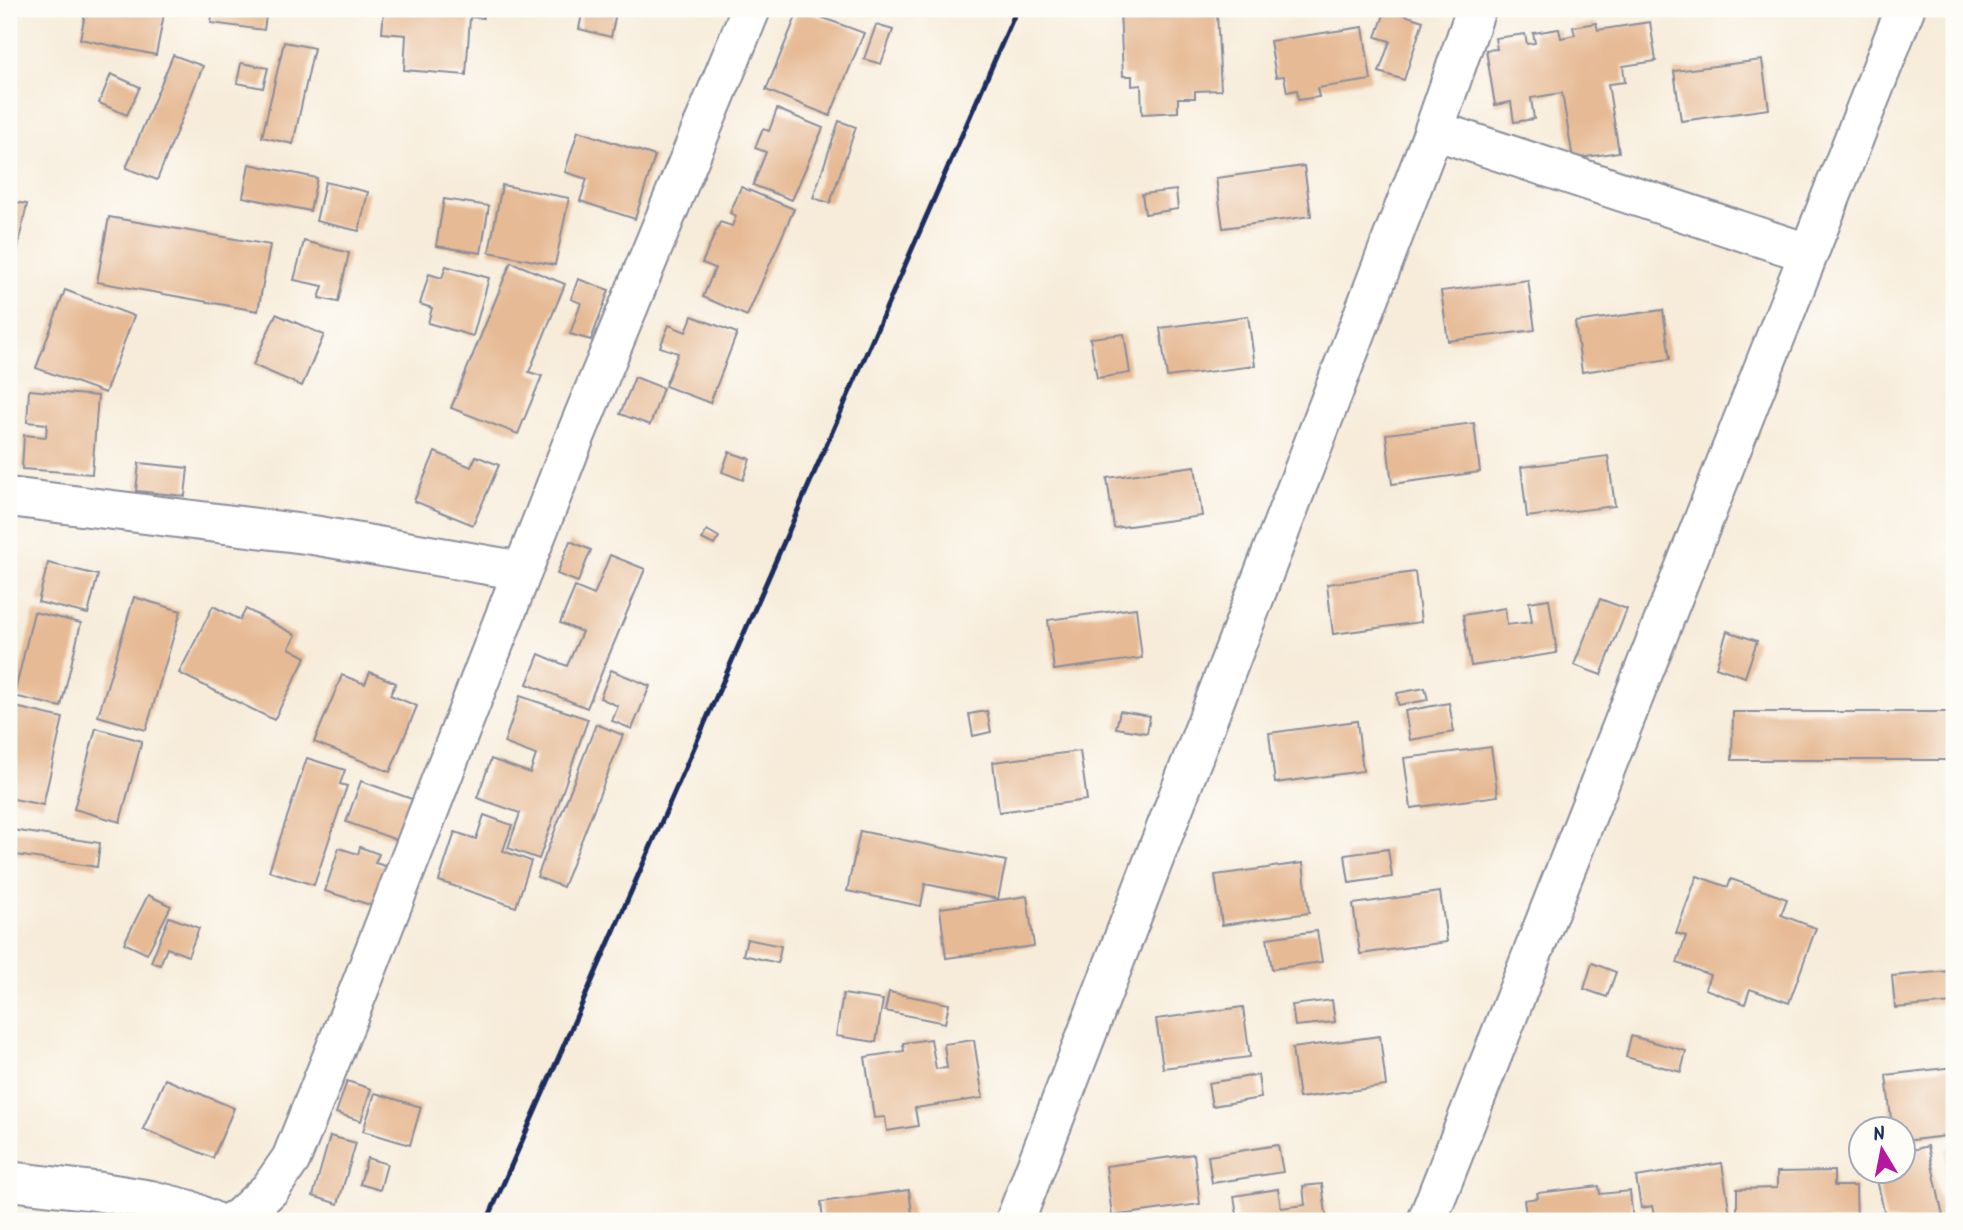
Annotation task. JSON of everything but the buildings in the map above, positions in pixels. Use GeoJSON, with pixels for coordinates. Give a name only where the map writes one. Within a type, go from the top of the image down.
{"type":"FeatureCollection","features":[{"type":"Feature","properties":{"kind":"street"},"geometry":{"type":"LineString","coordinates":[[232,1221],[238,1219],[270,1189],[290,1159],[361,985],[522,571],[751,9]]}},
{"type":"Feature","properties":{"kind":"street"},"geometry":{"type":"LineString","coordinates":[[1015,1221],[1434,130],[1476,9]]}},
{"type":"Feature","properties":{"kind":"street"},"geometry":{"type":"LineString","coordinates":[[1427,1221],[1905,9]]}},
{"type":"Feature","properties":{"kind":"street"},"geometry":{"type":"LineString","coordinates":[[1434,130],[1808,253]]}},
{"type":"Feature","properties":{"kind":"street"},"geometry":{"type":"LineString","coordinates":[[9,497],[313,535],[522,571]]}},
{"type":"Feature","properties":{"kind":"street"},"geometry":{"type":"LineString","coordinates":[[9,1181],[151,1200],[187,1209],[212,1221]]}},
{"type":"Feature","properties":{"kind":"railway"},"geometry":{"type":"LineString","coordinates":[[487,1221],[1017,9]]}}]}
